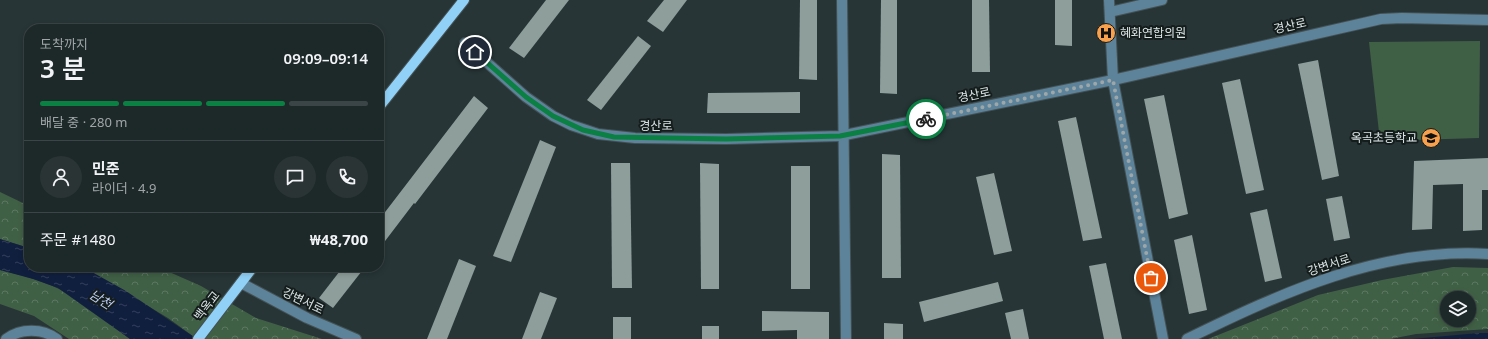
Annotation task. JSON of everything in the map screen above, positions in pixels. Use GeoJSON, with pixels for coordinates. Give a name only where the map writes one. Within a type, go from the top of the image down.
{"type":"FeatureCollection","features":[{"type":"Feature","properties":{"kind":"main road"},"geometry":{"type":"LineString","coordinates":[[384,101],[464,0]]}},
{"type":"Feature","properties":{"kind":"main road","name":"백옥교"},"geometry":{"type":"LineString","coordinates":[[198,339],[249,272]]}},
{"type":"Feature","properties":{"kind":"street"},"geometry":{"type":"LineString","coordinates":[[842,0],[846,339]]}},
{"type":"Feature","properties":{"kind":"street"},"geometry":{"type":"LineString","coordinates":[[1109,0],[1113,80],[1163,339]]}},
{"type":"Feature","properties":{"kind":"street"},"geometry":{"type":"LineString","coordinates":[[1110,12],[1162,0]]}},
{"type":"Feature","properties":{"kind":"street","name":"경산로"},"geometry":{"type":"LineString","coordinates":[[465,43],[526,97],[553,116],[571,125],[598,134],[614,137],[650,139],[726,139],[844,135],[1113,80],[1381,19],[1488,20]]}},
{"type":"Feature","properties":{"kind":"street","name":"강변서로"},"geometry":{"type":"LineString","coordinates":[[1187,339],[1251,308],[1337,274],[1420,256],[1468,252],[1488,254]]}},
{"type":"Feature","properties":{"kind":"street","name":"강변서로"},"geometry":{"type":"LineString","coordinates":[[239,286],[356,339]]}},
{"type":"Feature","properties":{"kind":"street"},"geometry":{"type":"LineString","coordinates":[[6,339],[13,334],[36,330],[50,334],[57,339]]}},
{"type":"Feature","properties":{"kind":"green space"},"geometry":{"type":"Polygon","coordinates":[[[1480,41],[1479,138],[1380,141],[1369,42],[1480,41]]]}},
{"type":"Feature","properties":{"kind":"green space"},"geometry":{"type":"Polygon","coordinates":[[[0,192],[24,204],[24,246],[0,239],[0,192]]]}},
{"type":"Feature","properties":{"kind":"green space"},"geometry":{"type":"Polygon","coordinates":[[[1453,267],[1488,268],[1488,329],[1416,334],[1390,339],[1208,339],[1318,295],[1382,280],[1453,267]]]}},
{"type":"Feature","properties":{"kind":"green space"},"geometry":{"type":"Polygon","coordinates":[[[0,270],[38,280],[59,289],[86,306],[130,339],[69,339],[34,316],[0,304],[0,270]]]}},
{"type":"Feature","properties":{"kind":"green space"},"geometry":{"type":"Polygon","coordinates":[[[91,272],[169,272],[201,286],[256,318],[322,339],[197,339],[168,318],[91,272]]]}},
{"type":"Feature","properties":{"kind":"water","name":"남천"},"geometry":{"type":"Polygon","coordinates":[[[0,239],[24,246],[24,272],[92,272],[126,291],[197,339],[130,339],[58,288],[0,270],[0,239]]]}},
{"type":"Feature","properties":{"kind":"water"},"geometry":{"type":"Polygon","coordinates":[[[1488,333],[1488,339],[1412,339],[1488,333]]]}},
{"type":"Feature","properties":{"kind":"building"},"geometry":{"type":"Polygon","coordinates":[[[546,0],[569,0],[524,58],[509,48],[546,0]]]}},
{"type":"Feature","properties":{"kind":"building"},"geometry":{"type":"Polygon","coordinates":[[[664,0],[687,0],[663,32],[647,21],[664,0]]]}},
{"type":"Feature","properties":{"kind":"building"},"geometry":{"type":"Polygon","coordinates":[[[800,0],[817,0],[817,80],[799,79],[800,0]]]}},
{"type":"Feature","properties":{"kind":"building"},"geometry":{"type":"Polygon","coordinates":[[[881,0],[897,0],[897,94],[880,93],[881,0]]]}},
{"type":"Feature","properties":{"kind":"building"},"geometry":{"type":"Polygon","coordinates":[[[972,0],[989,0],[990,72],[972,72],[972,0]]]}},
{"type":"Feature","properties":{"kind":"building"},"geometry":{"type":"Polygon","coordinates":[[[1055,0],[1072,0],[1072,46],[1055,45],[1055,0]]]}},
{"type":"Feature","properties":{"kind":"building"},"geometry":{"type":"Polygon","coordinates":[[[638,36],[651,46],[601,110],[587,100],[638,36]]]}},
{"type":"Feature","properties":{"kind":"building"},"geometry":{"type":"Polygon","coordinates":[[[1318,60],[1339,176],[1322,180],[1298,64],[1318,60]]]}},
{"type":"Feature","properties":{"kind":"building"},"geometry":{"type":"Polygon","coordinates":[[[1240,79],[1264,190],[1246,194],[1222,83],[1240,79]]]}},
{"type":"Feature","properties":{"kind":"building"},"geometry":{"type":"Polygon","coordinates":[[[800,92],[800,113],[707,113],[708,93],[800,92]]]}},
{"type":"Feature","properties":{"kind":"building"},"geometry":{"type":"Polygon","coordinates":[[[1164,95],[1188,214],[1169,219],[1144,99],[1164,95]]]}},
{"type":"Feature","properties":{"kind":"building"},"geometry":{"type":"Polygon","coordinates":[[[474,96],[488,108],[384,242],[384,213],[474,96]]]}},
{"type":"Feature","properties":{"kind":"building"},"geometry":{"type":"Polygon","coordinates":[[[1076,117],[1102,238],[1083,241],[1058,121],[1076,117]]]}},
{"type":"Feature","properties":{"kind":"building"},"geometry":{"type":"Polygon","coordinates":[[[540,140],[556,147],[511,262],[493,256],[540,140]]]}},
{"type":"Feature","properties":{"kind":"building"},"geometry":{"type":"Polygon","coordinates":[[[882,154],[900,155],[901,278],[882,278],[882,154]]]}},
{"type":"Feature","properties":{"kind":"building"},"geometry":{"type":"Polygon","coordinates":[[[1488,158],[1488,190],[1482,190],[1482,230],[1463,231],[1463,184],[1433,185],[1432,229],[1412,230],[1414,161],[1488,158]]]}},
{"type":"Feature","properties":{"kind":"building"},"geometry":{"type":"Polygon","coordinates":[[[611,163],[630,163],[632,288],[612,288],[611,163]]]}},
{"type":"Feature","properties":{"kind":"building"},"geometry":{"type":"Polygon","coordinates":[[[700,163],[719,164],[719,289],[701,289],[700,163]]]}},
{"type":"Feature","properties":{"kind":"building"},"geometry":{"type":"Polygon","coordinates":[[[791,166],[810,166],[810,289],[791,289],[791,166]]]}},
{"type":"Feature","properties":{"kind":"building"},"geometry":{"type":"Polygon","coordinates":[[[994,173],[1012,251],[994,255],[976,177],[994,173]]]}},
{"type":"Feature","properties":{"kind":"building"},"geometry":{"type":"Polygon","coordinates":[[[1342,196],[1350,238],[1334,241],[1326,199],[1342,196]]]}},
{"type":"Feature","properties":{"kind":"building"},"geometry":{"type":"Polygon","coordinates":[[[1267,209],[1282,278],[1265,282],[1250,213],[1267,209]]]}},
{"type":"Feature","properties":{"kind":"building"},"geometry":{"type":"Polygon","coordinates":[[[1192,235],[1207,310],[1189,314],[1174,240],[1192,235]]]}},
{"type":"Feature","properties":{"kind":"building"},"geometry":{"type":"Polygon","coordinates":[[[459,259],[476,266],[447,339],[427,339],[459,259]]]}},
{"type":"Feature","properties":{"kind":"building"},"geometry":{"type":"Polygon","coordinates":[[[1106,263],[1122,339],[1104,339],[1089,266],[1106,263]]]}},
{"type":"Feature","properties":{"kind":"building"},"geometry":{"type":"Polygon","coordinates":[[[339,272],[361,272],[333,308],[319,298],[339,272]]]}},
{"type":"Feature","properties":{"kind":"building"},"geometry":{"type":"Polygon","coordinates":[[[998,282],[1003,301],[924,322],[919,302],[998,282]]]}},
{"type":"Feature","properties":{"kind":"building"},"geometry":{"type":"Polygon","coordinates":[[[540,292],[557,298],[541,339],[522,339],[540,292]]]}},
{"type":"Feature","properties":{"kind":"building"},"geometry":{"type":"Polygon","coordinates":[[[1023,309],[1029,339],[1011,339],[1005,313],[1023,309]]]}},
{"type":"Feature","properties":{"kind":"building"},"geometry":{"type":"Polygon","coordinates":[[[762,311],[829,312],[829,339],[797,339],[797,330],[762,331],[762,311]]]}},
{"type":"Feature","properties":{"kind":"building"},"geometry":{"type":"Polygon","coordinates":[[[613,317],[631,317],[631,339],[613,339],[613,317]]]}},
{"type":"Feature","properties":{"kind":"building"},"geometry":{"type":"Polygon","coordinates":[[[884,323],[903,324],[903,339],[884,339],[884,323]]]}},
{"type":"Feature","properties":{"kind":"building"},"geometry":{"type":"Polygon","coordinates":[[[702,326],[719,326],[719,339],[702,339],[702,326]]]}},
{"type":"Feature","properties":{"kind":"way so far"},"geometry":{"type":"LineString","coordinates":[[926,119],[1113,80],[1151,278]]}},
{"type":"Feature","properties":{"kind":"place","name":"혜화연합의원"},"geometry":{"type":"Point","coordinates":[1106,33]}},
{"type":"Feature","properties":{"kind":"place","name":"옥곡초등학교"},"geometry":{"type":"Point","coordinates":[1431,138]}},
{"type":"Feature","properties":{"kind":"route"},"geometry":{"type":"LineString","coordinates":[[475,52],[526,97],[553,116],[583,130],[614,137],[726,139],[840,136],[926,119]]}}]}
